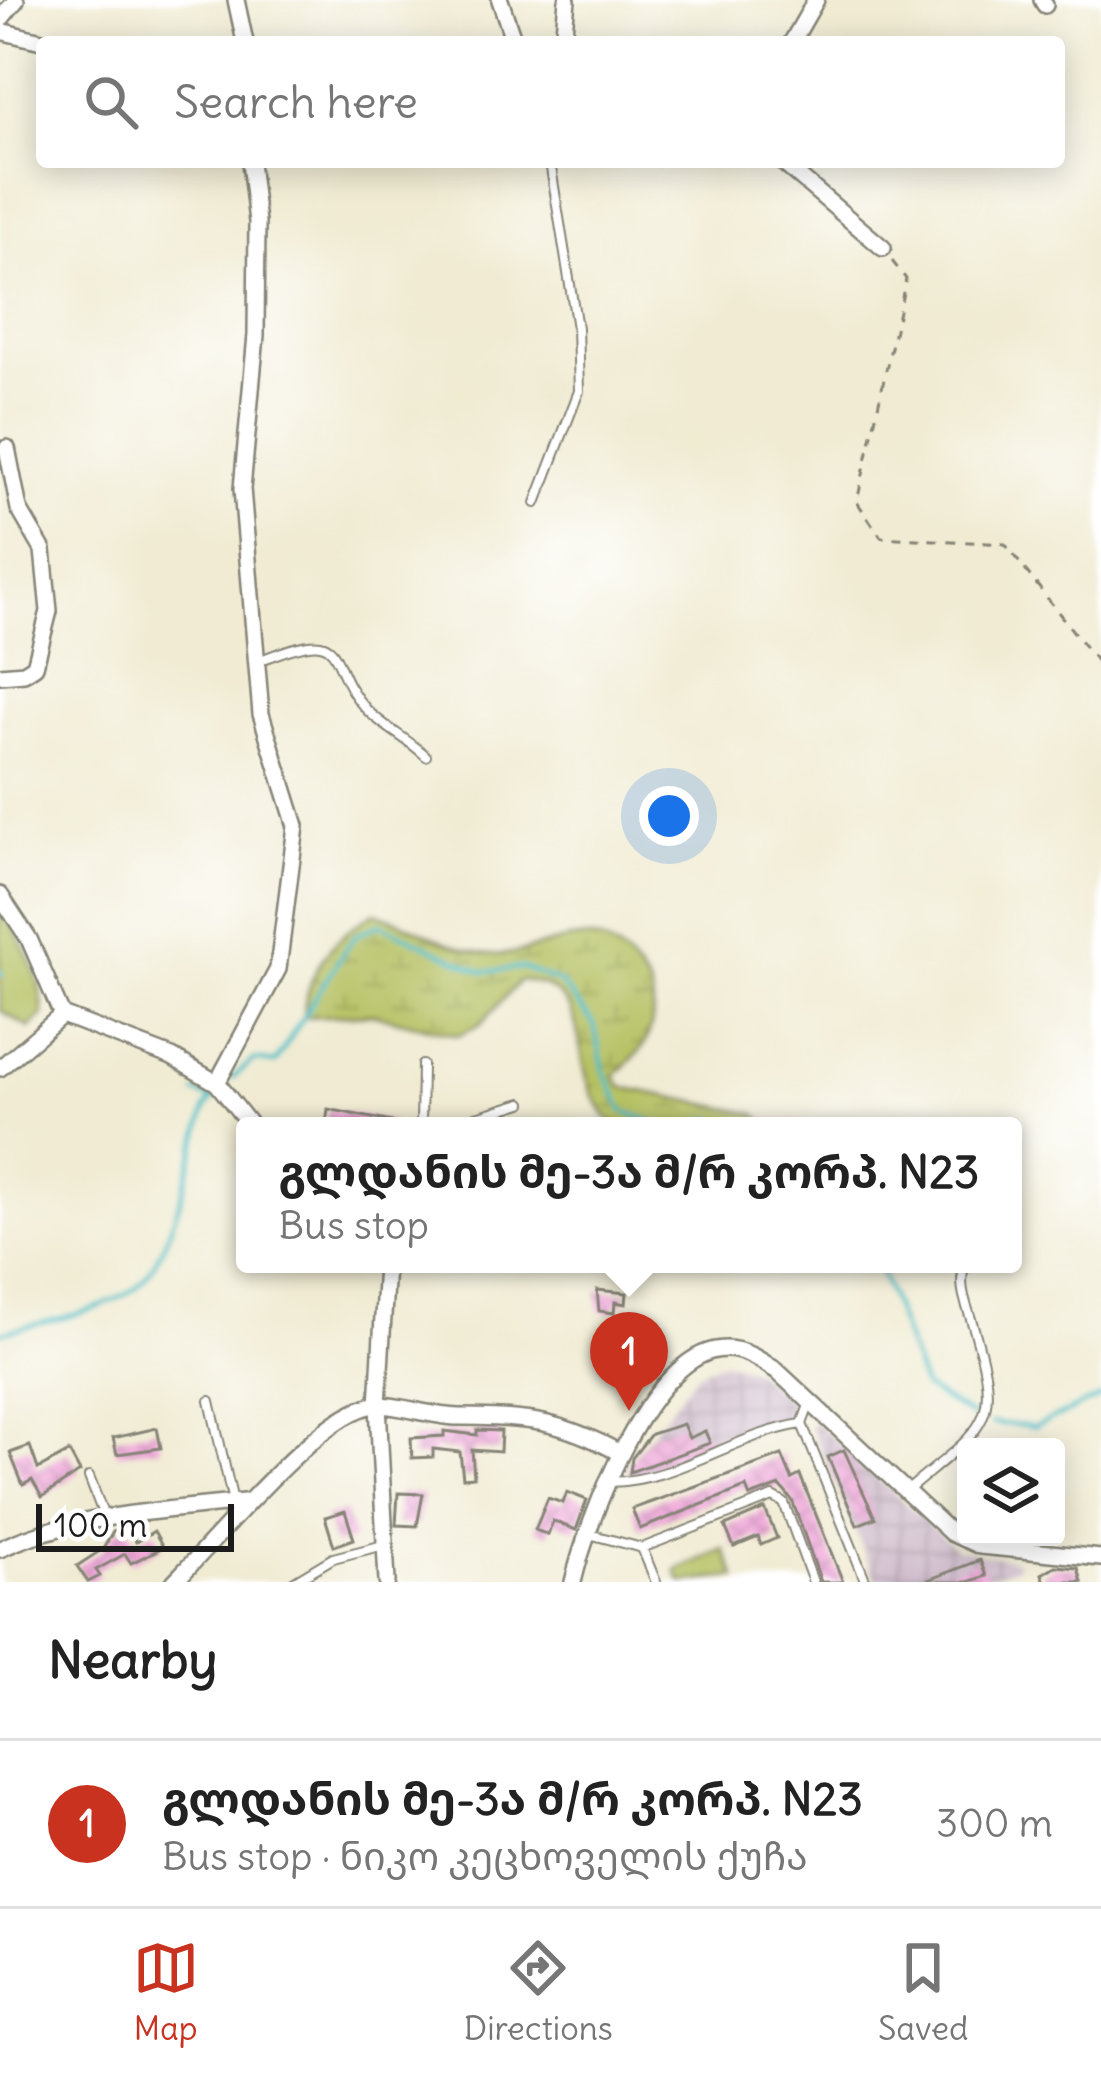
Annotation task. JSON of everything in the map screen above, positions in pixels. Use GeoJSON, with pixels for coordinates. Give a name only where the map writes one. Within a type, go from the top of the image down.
{"type":"FeatureCollection","features":[{"type":"Feature","properties":{"kind":"street"},"geometry":{"type":"LineString","coordinates":[[0,20],[16,0]]}},
{"type":"Feature","properties":{"kind":"street"},"geometry":{"type":"LineString","coordinates":[[236,0],[243,36]]}},
{"type":"Feature","properties":{"kind":"street"},"geometry":{"type":"LineString","coordinates":[[500,0],[512,36]]}},
{"type":"Feature","properties":{"kind":"street"},"geometry":{"type":"LineString","coordinates":[[564,36],[567,0]]}},
{"type":"Feature","properties":{"kind":"street"},"geometry":{"type":"LineString","coordinates":[[795,36],[816,0]]}},
{"type":"Feature","properties":{"kind":"street"},"geometry":{"type":"LineString","coordinates":[[0,31],[36,40]]}},
{"type":"Feature","properties":{"kind":"street"},"geometry":{"type":"LineString","coordinates":[[217,1083],[278,969],[296,826],[261,714],[242,489],[256,335],[256,222],[251,168]]}},
{"type":"Feature","properties":{"kind":"street"},"geometry":{"type":"LineString","coordinates":[[789,168],[883,248]]}},
{"type":"Feature","properties":{"kind":"street"},"geometry":{"type":"LineString","coordinates":[[0,675],[24,674],[35,666],[50,611],[43,550],[19,509],[6,460]]}},
{"type":"Feature","properties":{"kind":"street"},"geometry":{"type":"LineString","coordinates":[[0,895],[29,939],[62,1015],[172,1057],[217,1083],[243,1117]]}},
{"type":"Feature","properties":{"kind":"street"},"geometry":{"type":"LineString","coordinates":[[0,1068],[62,1015]]}},
{"type":"Feature","properties":{"kind":"street"},"geometry":{"type":"LineString","coordinates":[[385,1273],[378,1405],[387,1582]]}},
{"type":"Feature","properties":{"kind":"street"},"geometry":{"type":"LineString","coordinates":[[573,1582],[586,1533],[618,1452],[678,1372],[695,1356],[724,1348],[749,1354],[777,1370],[951,1533],[980,1546],[1101,1558]]}},
{"type":"Feature","properties":{"kind":"street"},"geometry":{"type":"LineString","coordinates":[[174,1582],[239,1503],[353,1410],[378,1405],[427,1417],[522,1418],[566,1425],[618,1452]]}},
{"type":"Feature","properties":{"kind":"street"},"geometry":{"type":"LineString","coordinates":[[0,1549],[41,1530],[105,1517],[239,1503]]}},
{"type":"Feature","properties":{"kind":"lane"},"geometry":{"type":"LineString","coordinates":[[536,503],[579,391],[578,328],[551,168]]}},
{"type":"Feature","properties":{"kind":"lane"},"geometry":{"type":"LineString","coordinates":[[255,663],[286,650],[328,647],[338,654],[371,714],[426,756]]}},
{"type":"Feature","properties":{"kind":"lane"},"geometry":{"type":"LineString","coordinates":[[421,1117],[422,1065]]}},
{"type":"Feature","properties":{"kind":"lane"},"geometry":{"type":"LineString","coordinates":[[476,1117],[522,1103]]}},
{"type":"Feature","properties":{"kind":"lane"},"geometry":{"type":"LineString","coordinates":[[906,1491],[974,1434],[989,1407],[989,1382],[963,1294],[964,1273]]}},
{"type":"Feature","properties":{"kind":"lane"},"geometry":{"type":"LineString","coordinates":[[210,1400],[239,1503]]}},
{"type":"Feature","properties":{"kind":"lane"},"geometry":{"type":"LineString","coordinates":[[811,1400],[802,1424],[866,1582]]}},
{"type":"Feature","properties":{"kind":"lane"},"geometry":{"type":"LineString","coordinates":[[606,1482],[643,1481],[764,1429],[802,1424]]}},
{"type":"Feature","properties":{"kind":"lane"},"geometry":{"type":"LineString","coordinates":[[89,1477],[105,1517]]}},
{"type":"Feature","properties":{"kind":"lane"},"geometry":{"type":"LineString","coordinates":[[586,1533],[642,1547],[773,1497],[784,1503],[813,1582]]}},
{"type":"Feature","properties":{"kind":"lane"},"geometry":{"type":"LineString","coordinates":[[293,1582],[333,1558],[386,1544]]}},
{"type":"Feature","properties":{"kind":"lane"},"geometry":{"type":"LineString","coordinates":[[642,1547],[656,1582]]}},
{"type":"Feature","properties":{"kind":"path"},"geometry":{"type":"LineString","coordinates":[[883,248],[906,279],[857,502],[881,537],[1005,544],[1101,667]]}},
{"type":"Feature","properties":{"kind":"shaded area"},"geometry":{"type":"Polygon","coordinates":[[[724,1361],[754,1370],[802,1411],[631,1480],[626,1466],[698,1372],[724,1361]]]}},
{"type":"Feature","properties":{"kind":"shaded area"},"geometry":{"type":"Polygon","coordinates":[[[815,1422],[956,1549],[1017,1561],[1017,1567],[974,1582],[877,1582],[810,1425],[815,1422]]]}},
{"type":"Feature","properties":{"kind":"green space"},"geometry":{"type":"Polygon","coordinates":[[[0,910],[24,946],[39,986],[43,1015],[30,1028],[0,1010],[0,910]]]}},
{"type":"Feature","properties":{"kind":"green space"},"geometry":{"type":"Polygon","coordinates":[[[375,912],[488,954],[508,954],[563,940],[599,940],[634,966],[652,994],[651,1028],[643,1046],[614,1075],[622,1087],[759,1117],[607,1117],[592,1093],[575,1021],[558,995],[543,985],[520,980],[481,1024],[458,1035],[372,1014],[303,1017],[317,968],[346,932],[375,912]]]}},
{"type":"Feature","properties":{"kind":"green space"},"geometry":{"type":"Polygon","coordinates":[[[724,1549],[736,1577],[681,1582],[676,1570],[724,1549]]]}},
{"type":"Feature","properties":{"kind":"building"},"geometry":{"type":"Polygon","coordinates":[[[328,1109],[367,1117],[327,1117],[328,1109]]]}},
{"type":"Feature","properties":{"kind":"building"},"geometry":{"type":"Polygon","coordinates":[[[597,1290],[627,1293],[626,1304],[615,1302],[614,1313],[599,1311],[597,1290]]]}},
{"type":"Feature","properties":{"kind":"building"},"geometry":{"type":"Polygon","coordinates":[[[683,1424],[689,1438],[705,1431],[710,1443],[630,1472],[632,1458],[651,1434],[683,1424]]]}},
{"type":"Feature","properties":{"kind":"building"},"geometry":{"type":"Polygon","coordinates":[[[157,1428],[161,1448],[117,1454],[113,1438],[157,1428]]]}},
{"type":"Feature","properties":{"kind":"building"},"geometry":{"type":"Polygon","coordinates":[[[477,1430],[501,1431],[500,1452],[472,1450],[474,1477],[463,1478],[460,1452],[433,1449],[433,1457],[412,1458],[411,1438],[444,1436],[444,1431],[477,1435],[477,1430]]]}},
{"type":"Feature","properties":{"kind":"building"},"geometry":{"type":"Polygon","coordinates":[[[30,1446],[38,1469],[69,1452],[80,1472],[42,1497],[32,1480],[23,1485],[10,1453],[30,1446]]]}},
{"type":"Feature","properties":{"kind":"building"},"geometry":{"type":"Polygon","coordinates":[[[844,1450],[875,1518],[857,1525],[828,1457],[844,1450]]]}},
{"type":"Feature","properties":{"kind":"building"},"geometry":{"type":"Polygon","coordinates":[[[782,1455],[792,1479],[800,1475],[843,1582],[821,1582],[792,1500],[780,1486],[750,1497],[746,1487],[640,1529],[632,1509],[782,1455]]]}},
{"type":"Feature","properties":{"kind":"building"},"geometry":{"type":"Polygon","coordinates":[[[567,1492],[587,1500],[576,1530],[553,1521],[548,1535],[535,1530],[548,1498],[563,1503],[567,1492]]]}},
{"type":"Feature","properties":{"kind":"building"},"geometry":{"type":"Polygon","coordinates":[[[398,1493],[423,1494],[417,1526],[396,1525],[398,1493]]]}},
{"type":"Feature","properties":{"kind":"building"},"geometry":{"type":"Polygon","coordinates":[[[765,1509],[777,1538],[761,1545],[758,1537],[734,1547],[725,1526],[765,1509]]]}},
{"type":"Feature","properties":{"kind":"building"},"geometry":{"type":"Polygon","coordinates":[[[345,1511],[354,1539],[334,1546],[325,1517],[345,1511]]]}},
{"type":"Feature","properties":{"kind":"building"},"geometry":{"type":"Polygon","coordinates":[[[127,1527],[136,1542],[154,1531],[163,1547],[131,1563],[125,1554],[96,1570],[100,1576],[88,1582],[77,1566],[103,1549],[113,1532],[127,1527]]]}},
{"type":"Feature","properties":{"kind":"building"},"geometry":{"type":"Polygon","coordinates":[[[980,1560],[986,1576],[968,1582],[923,1582],[980,1560]]]}},
{"type":"Feature","properties":{"kind":"building"},"geometry":{"type":"Polygon","coordinates":[[[1055,1566],[1078,1568],[1082,1582],[1045,1582],[1042,1574],[1055,1566]]]}},
{"type":"Feature","properties":{"kind":"waterway"},"geometry":{"type":"LineString","coordinates":[[232,1078],[254,1060],[275,1063],[356,935],[380,924],[483,972],[523,968],[560,983],[594,1024],[604,1071],[624,1111],[640,1117]]}},
{"type":"Feature","properties":{"kind":"waterway"},"geometry":{"type":"LineString","coordinates":[[196,1093],[212,1100]]}},
{"type":"Feature","properties":{"kind":"waterway"},"geometry":{"type":"LineString","coordinates":[[0,1333],[103,1305],[134,1289],[146,1276],[169,1232],[206,1107],[216,1096]]}},
{"type":"Feature","properties":{"kind":"waterway"},"geometry":{"type":"LineString","coordinates":[[881,1273],[924,1388],[972,1416]]}},
{"type":"Feature","properties":{"kind":"waterway"},"geometry":{"type":"LineString","coordinates":[[992,1423],[1034,1427],[1101,1397]]}},
{"type":"Feature","properties":{"kind":"place","name":"გლდანის მე-3ა მ/რ კორპ. N23"},"geometry":{"type":"Point","coordinates":[629,1411]}}]}
